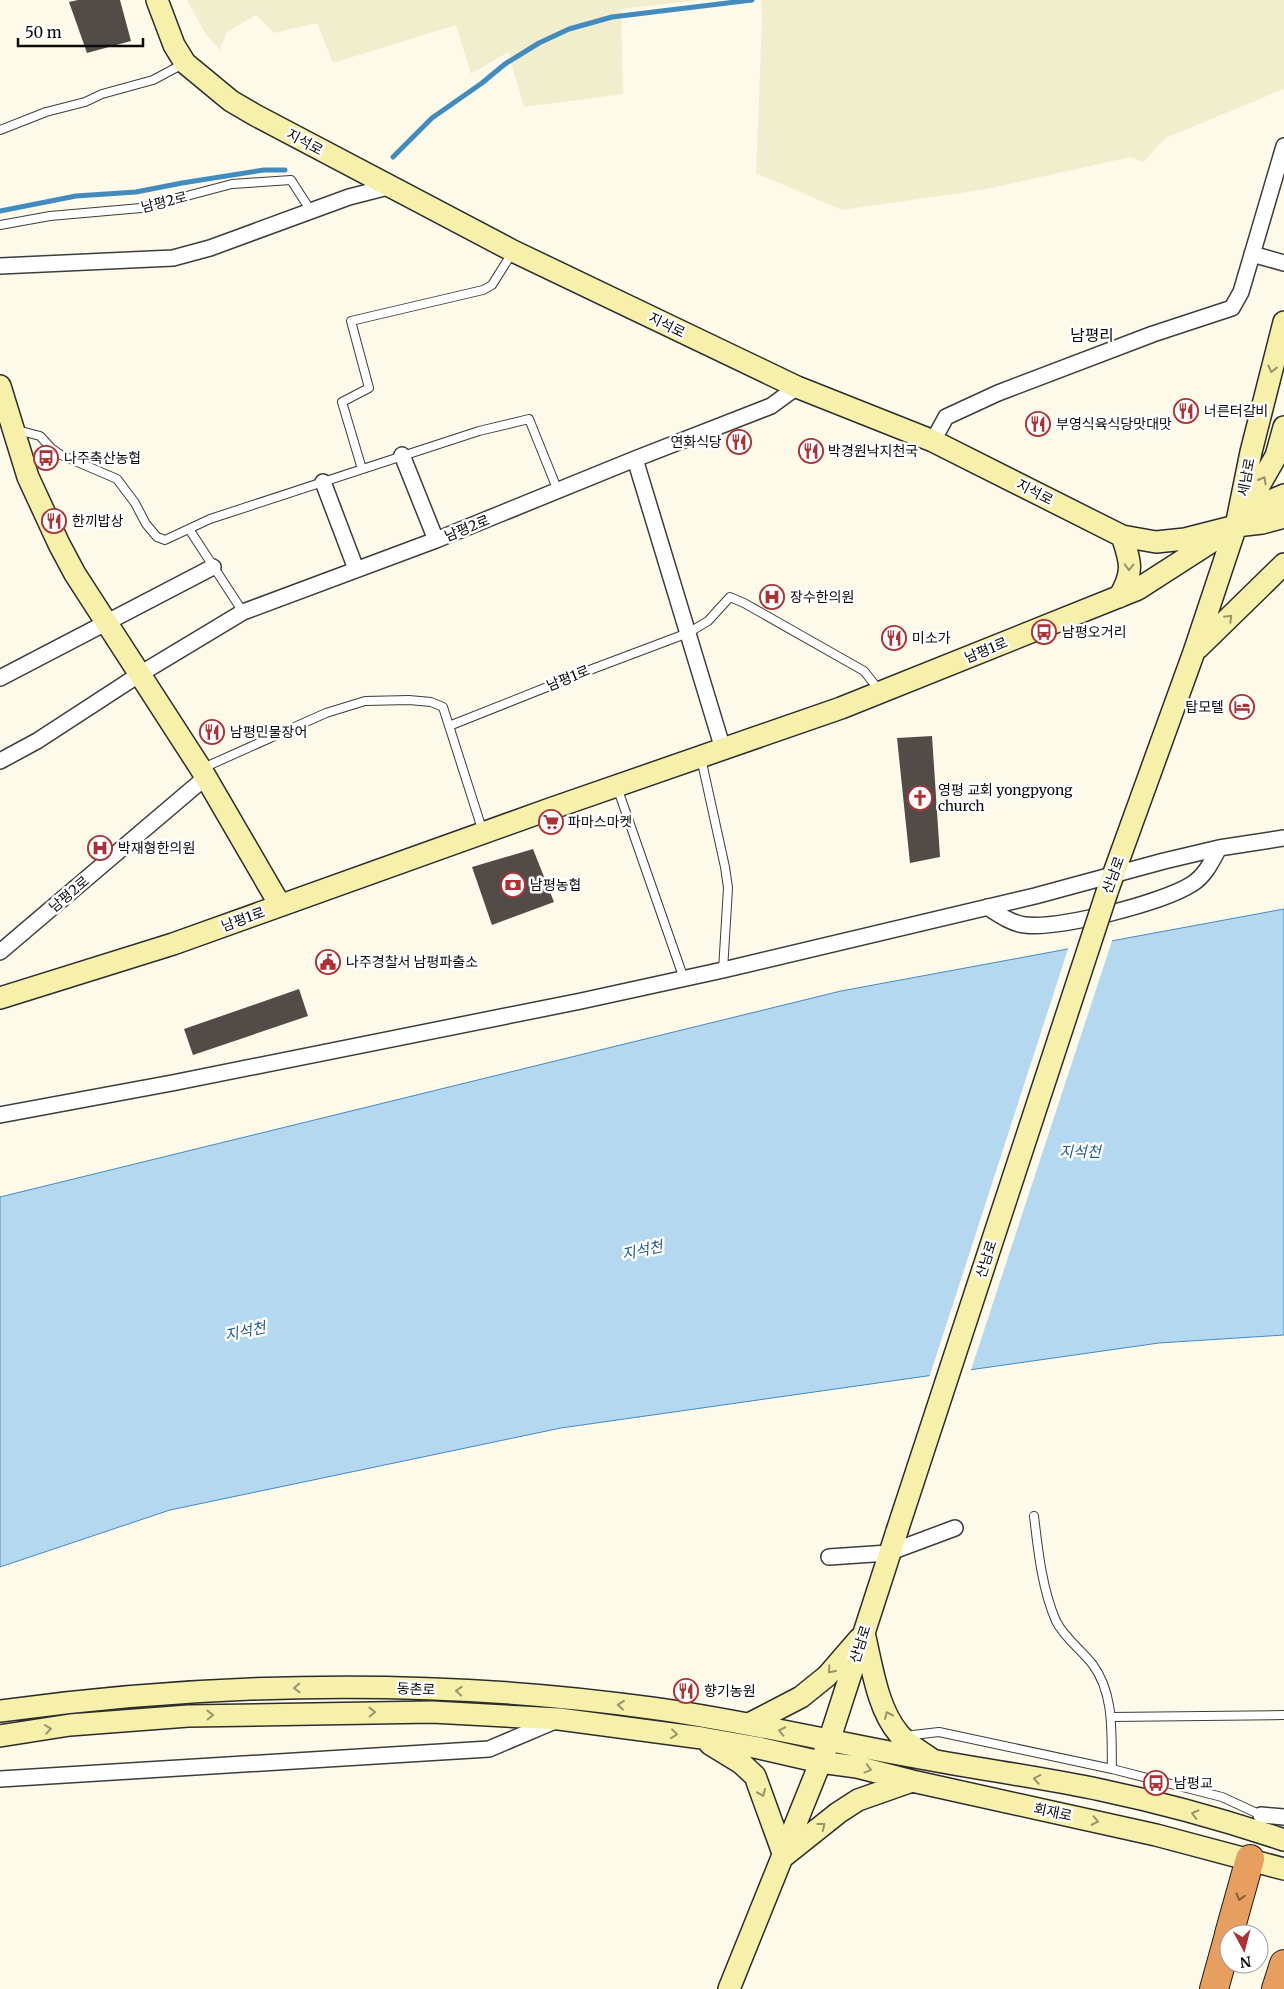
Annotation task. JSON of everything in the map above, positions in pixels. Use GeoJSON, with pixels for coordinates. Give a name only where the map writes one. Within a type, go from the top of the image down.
{"type":"FeatureCollection","features":[{"type":"Feature","properties":{"kind":"highway"},"geometry":{"type":"LineString","coordinates":[[1232,1924],[1250,1859]]}},
{"type":"Feature","properties":{"kind":"highway"},"geometry":{"type":"LineString","coordinates":[[1276,1989],[1284,1964]]}},
{"type":"Feature","properties":{"kind":"highway"},"geometry":{"type":"LineString","coordinates":[[1214,1989],[1219,1971]]}},
{"type":"Feature","properties":{"kind":"main road","name":"지석로"},"geometry":{"type":"LineString","coordinates":[[157,0],[174,45],[185,62],[231,101],[343,162],[513,250],[797,387],[933,441],[1122,536],[1156,542],[1185,539],[1236,526]]}},
{"type":"Feature","properties":{"kind":"main road","name":"세남로"},"geometry":{"type":"LineString","coordinates":[[1236,526],[1251,452],[1284,322]]}},
{"type":"Feature","properties":{"kind":"main road"},"geometry":{"type":"LineString","coordinates":[[0,386],[28,477],[75,574],[203,773],[280,905]]}},
{"type":"Feature","properties":{"kind":"main road","name":"세남로"},"geometry":{"type":"LineString","coordinates":[[1236,526],[1276,456],[1284,427]]}},
{"type":"Feature","properties":{"kind":"main road"},"geometry":{"type":"LineString","coordinates":[[1236,526],[1266,502],[1284,495]]}},
{"type":"Feature","properties":{"kind":"main road"},"geometry":{"type":"LineString","coordinates":[[1236,526],[1262,523],[1284,517]]}},
{"type":"Feature","properties":{"kind":"main road","name":"남평1로"},"geometry":{"type":"LineString","coordinates":[[0,998],[173,944],[841,708],[1138,590],[1236,526]]}},
{"type":"Feature","properties":{"kind":"main road","name":"산남로"},"geometry":{"type":"LineString","coordinates":[[729,1989],[829,1741],[888,1553],[897,1531],[1110,883],[1194,652],[1236,526]]}},
{"type":"Feature","properties":{"kind":"main road"},"geometry":{"type":"LineString","coordinates":[[1118,597],[1127,584],[1131,568],[1122,536]]}},
{"type":"Feature","properties":{"kind":"main road"},"geometry":{"type":"LineString","coordinates":[[1194,652],[1284,564]]}},
{"type":"Feature","properties":{"kind":"main road"},"geometry":{"type":"LineString","coordinates":[[749,1724],[801,1697],[827,1676],[864,1634]]}},
{"type":"Feature","properties":{"kind":"main road"},"geometry":{"type":"LineString","coordinates":[[864,1634],[880,1697],[890,1722],[900,1736],[934,1761]]}},
{"type":"Feature","properties":{"kind":"main road","name":"동촌로"},"geometry":{"type":"LineString","coordinates":[[0,1711],[67,1702],[188,1692],[309,1687],[404,1688],[530,1695],[650,1708],[749,1724],[829,1741]]}},
{"type":"Feature","properties":{"kind":"main road","name":"동촌로"},"geometry":{"type":"LineString","coordinates":[[0,1736],[70,1725],[188,1716],[432,1712],[559,1719],[702,1738],[759,1748],[820,1762]]}},
{"type":"Feature","properties":{"kind":"main road"},"geometry":{"type":"LineString","coordinates":[[702,1738],[741,1763],[755,1776],[784,1856],[858,1800],[912,1781]]}},
{"type":"Feature","properties":{"kind":"main road"},"geometry":{"type":"LineString","coordinates":[[829,1741],[1102,1790],[1243,1826],[1284,1840]]}},
{"type":"Feature","properties":{"kind":"main road","name":"회재로"},"geometry":{"type":"LineString","coordinates":[[820,1762],[857,1766],[912,1781],[1156,1835],[1284,1869]]}},
{"type":"Feature","properties":{"kind":"street"},"geometry":{"type":"LineString","coordinates":[[933,441],[946,417],[998,393],[1153,334],[1232,308],[1241,292],[1284,146]]}},
{"type":"Feature","properties":{"kind":"street"},"geometry":{"type":"LineString","coordinates":[[0,266],[173,258],[210,248],[349,197],[392,186]]}},
{"type":"Feature","properties":{"kind":"street"},"geometry":{"type":"LineString","coordinates":[[1252,254],[1284,263]]}},
{"type":"Feature","properties":{"kind":"street","name":"남평2로"},"geometry":{"type":"LineString","coordinates":[[0,761],[37,741],[140,674],[242,612],[436,540],[634,459],[771,406],[797,387]]}},
{"type":"Feature","properties":{"kind":"street"},"geometry":{"type":"LineString","coordinates":[[402,455],[436,540]]}},
{"type":"Feature","properties":{"kind":"street"},"geometry":{"type":"LineString","coordinates":[[634,459],[723,749]]}},
{"type":"Feature","properties":{"kind":"street"},"geometry":{"type":"LineString","coordinates":[[323,482],[356,569]]}},
{"type":"Feature","properties":{"kind":"street"},"geometry":{"type":"LineString","coordinates":[[0,678],[213,567]]}},
{"type":"Feature","properties":{"kind":"street","name":"남평2로"},"geometry":{"type":"LineString","coordinates":[[0,952],[203,773]]}},
{"type":"Feature","properties":{"kind":"street"},"geometry":{"type":"LineString","coordinates":[[0,1115],[260,1066],[684,979],[987,907],[1110,883],[1219,848],[1284,838]]}},
{"type":"Feature","properties":{"kind":"street"},"geometry":{"type":"LineString","coordinates":[[987,907],[1023,925],[1037,926],[1060,924],[1130,908],[1175,892],[1193,883],[1210,866],[1219,848]]}},
{"type":"Feature","properties":{"kind":"street"},"geometry":{"type":"LineString","coordinates":[[829,1557],[888,1553],[955,1528]]}},
{"type":"Feature","properties":{"kind":"street"},"geometry":{"type":"LineString","coordinates":[[0,1779],[489,1748],[559,1719]]}},
{"type":"Feature","properties":{"kind":"street"},"geometry":{"type":"LineString","coordinates":[[1262,1815],[1284,1816]]}},
{"type":"Feature","properties":{"kind":"lane"},"geometry":{"type":"LineString","coordinates":[[0,130],[46,112],[154,80],[185,62]]}},
{"type":"Feature","properties":{"kind":"lane","name":"남평2로"},"geometry":{"type":"LineString","coordinates":[[0,225],[50,216],[140,208],[232,184],[291,180],[311,211]]}},
{"type":"Feature","properties":{"kind":"lane"},"geometry":{"type":"LineString","coordinates":[[362,469],[342,402],[369,388],[351,321],[483,290],[492,285],[513,250]]}},
{"type":"Feature","properties":{"kind":"lane"},"geometry":{"type":"LineString","coordinates":[[12,429],[40,436],[51,448],[61,455],[116,479],[135,503],[146,524],[157,537],[166,540],[210,519],[402,455],[479,431],[529,419],[558,491]]}},
{"type":"Feature","properties":{"kind":"lane"},"geometry":{"type":"LineString","coordinates":[[189,529],[242,612]]}},
{"type":"Feature","properties":{"kind":"lane","name":"남평1로"},"geometry":{"type":"LineString","coordinates":[[449,726],[688,633],[708,621],[730,597],[744,603],[864,671],[880,692]]}},
{"type":"Feature","properties":{"kind":"lane"},"geometry":{"type":"LineString","coordinates":[[203,773],[326,713],[366,701],[409,700],[431,702],[443,707],[483,833]]}},
{"type":"Feature","properties":{"kind":"lane"},"geometry":{"type":"LineString","coordinates":[[701,756],[728,888],[723,970]]}},
{"type":"Feature","properties":{"kind":"lane"},"geometry":{"type":"LineString","coordinates":[[617,786],[684,979]]}},
{"type":"Feature","properties":{"kind":"lane"},"geometry":{"type":"LineString","coordinates":[[1034,1516],[1038,1549],[1048,1596],[1056,1621],[1064,1633],[1093,1664],[1100,1675],[1110,1707],[1112,1770]]}},
{"type":"Feature","properties":{"kind":"lane"},"geometry":{"type":"LineString","coordinates":[[1111,1717],[1284,1715]]}},
{"type":"Feature","properties":{"kind":"lane"},"geometry":{"type":"LineString","coordinates":[[900,1736],[938,1732],[1112,1770],[1222,1797],[1262,1815]]}},
{"type":"Feature","properties":{"kind":"lane"},"geometry":{"type":"LineString","coordinates":[[1243,1826],[1262,1815]]}},
{"type":"Feature","properties":{"kind":"shaded area"},"geometry":{"type":"Polygon","coordinates":[[[187,0],[700,0],[621,9],[623,94],[524,107],[508,52],[471,74],[456,25],[333,63],[317,23],[274,33],[256,15],[227,32],[220,50],[205,33],[187,0]]]}},
{"type":"Feature","properties":{"kind":"shaded area"},"geometry":{"type":"Polygon","coordinates":[[[761,0],[1284,0],[1284,89],[1165,138],[1144,162],[1131,157],[982,190],[842,210],[756,173],[762,21],[761,0]]]}},
{"type":"Feature","properties":{"kind":"water","name":"지석천"},"geometry":{"type":"Polygon","coordinates":[[[1284,909],[1284,1335],[1159,1343],[561,1428],[170,1510],[0,1567],[0,1197],[841,991],[1284,909]]]}},
{"type":"Feature","properties":{"kind":"pier"},"geometry":{"type":"Polygon","coordinates":[[[1113,938],[970,1373],[929,1378],[1069,946],[1113,938]]]}},
{"type":"Feature","properties":{"kind":"building"},"geometry":{"type":"Polygon","coordinates":[[[78,0],[120,0],[131,41],[87,53],[69,2],[78,0]]]}},
{"type":"Feature","properties":{"kind":"building","name":"영평 교회 yongpyong church"},"geometry":{"type":"Polygon","coordinates":[[[932,736],[940,857],[910,863],[897,738],[932,736]]]}},
{"type":"Feature","properties":{"kind":"building","name":"남평농협"},"geometry":{"type":"Polygon","coordinates":[[[533,849],[554,902],[492,925],[472,867],[533,849]]]}},
{"type":"Feature","properties":{"kind":"building"},"geometry":{"type":"Polygon","coordinates":[[[299,989],[308,1016],[193,1055],[184,1029],[299,989]]]}},
{"type":"Feature","properties":{"kind":"waterway"},"geometry":{"type":"LineString","coordinates":[[393,157],[432,118],[482,83],[505,64],[539,43],[569,29],[612,17],[752,0]]}},
{"type":"Feature","properties":{"kind":"waterway"},"geometry":{"type":"LineString","coordinates":[[0,211],[76,196],[136,192],[264,170],[285,170]]}},
{"type":"Feature","properties":{"kind":"place","name":"너른터갈비"},"geometry":{"type":"Point","coordinates":[1186,411]}},
{"type":"Feature","properties":{"kind":"place","name":"부영식육식당맛대맛"},"geometry":{"type":"Point","coordinates":[1038,424]}},
{"type":"Feature","properties":{"kind":"place","name":"연화식당"},"geometry":{"type":"Point","coordinates":[739,442]}},
{"type":"Feature","properties":{"kind":"place","name":"박경원낙지천국"},"geometry":{"type":"Point","coordinates":[811,451]}},
{"type":"Feature","properties":{"kind":"place","name":"나주축산농협"},"geometry":{"type":"Point","coordinates":[46,458]}},
{"type":"Feature","properties":{"kind":"place","name":"한끼밥상"},"geometry":{"type":"Point","coordinates":[54,521]}},
{"type":"Feature","properties":{"kind":"place","name":"장수한의원"},"geometry":{"type":"Point","coordinates":[772,597]}},
{"type":"Feature","properties":{"kind":"place","name":"남평오거리"},"geometry":{"type":"Point","coordinates":[1044,632]}},
{"type":"Feature","properties":{"kind":"place","name":"미소가"},"geometry":{"type":"Point","coordinates":[894,638]}},
{"type":"Feature","properties":{"kind":"place","name":"탑모텔"},"geometry":{"type":"Point","coordinates":[1242,707]}},
{"type":"Feature","properties":{"kind":"place","name":"남평민물장어"},"geometry":{"type":"Point","coordinates":[212,732]}},
{"type":"Feature","properties":{"kind":"place","name":"영평 교회 yongpyong church"},"geometry":{"type":"Point","coordinates":[920,798]}},
{"type":"Feature","properties":{"kind":"place","name":"파마스마켓"},"geometry":{"type":"Point","coordinates":[551,822]}},
{"type":"Feature","properties":{"kind":"place","name":"박재형한의원"},"geometry":{"type":"Point","coordinates":[100,848]}},
{"type":"Feature","properties":{"kind":"place","name":"남평농협"},"geometry":{"type":"Point","coordinates":[513,885]}},
{"type":"Feature","properties":{"kind":"place","name":"나주경찰서 남평파출소"},"geometry":{"type":"Point","coordinates":[328,962]}},
{"type":"Feature","properties":{"kind":"place","name":"향기농원"},"geometry":{"type":"Point","coordinates":[686,1691]}},
{"type":"Feature","properties":{"kind":"place","name":"남평교"},"geometry":{"type":"Point","coordinates":[1156,1783]}},
{"type":"Feature","properties":{"kind":"district","name":"남평리"},"geometry":{"type":"Point","coordinates":[1092,335]}}]}
